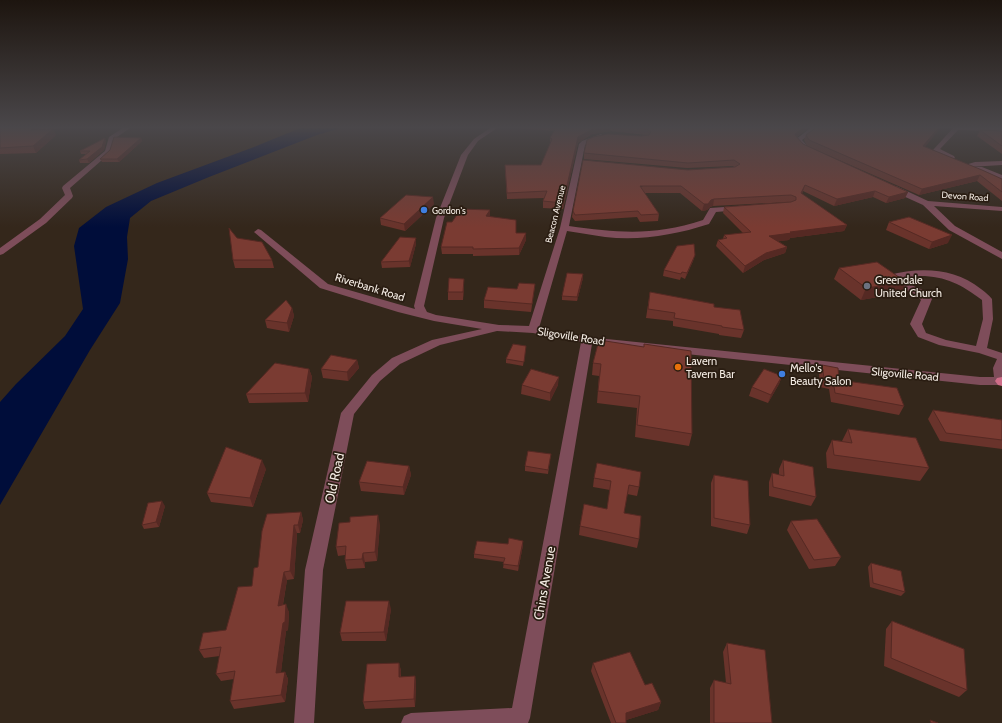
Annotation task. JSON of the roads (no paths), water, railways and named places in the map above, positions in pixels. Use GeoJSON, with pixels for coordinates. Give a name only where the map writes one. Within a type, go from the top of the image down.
{"type":"FeatureCollection","features":[{"type":"Feature","properties":{"kind":"street"},"geometry":{"type":"LineString","coordinates":[[0,252],[43,221],[69,196],[66,188],[99,160]]}},
{"type":"Feature","properties":{"kind":"street"},"geometry":{"type":"LineString","coordinates":[[422,314],[419,306],[440,218],[464,160]]}},
{"type":"Feature","properties":{"kind":"street","name":"Beacon Avenue"},"geometry":{"type":"LineString","coordinates":[[533,330],[564,228],[582,160]]}},
{"type":"Feature","properties":{"kind":"street"},"geometry":{"type":"LineString","coordinates":[[956,160],[1002,178]]}},
{"type":"Feature","properties":{"kind":"street"},"geometry":{"type":"LineString","coordinates":[[963,163],[1002,163]]}},
{"type":"Feature","properties":{"kind":"street"},"geometry":{"type":"LineString","coordinates":[[883,184],[926,203],[952,228],[1002,256]]}},
{"type":"Feature","properties":{"kind":"street","name":"Devon Road"},"geometry":{"type":"LineString","coordinates":[[926,203],[1002,208]]}},
{"type":"Feature","properties":{"kind":"street"},"geometry":{"type":"LineString","coordinates":[[564,228],[618,235],[652,235],[682,230],[706,222],[713,210],[747,208]]}},
{"type":"Feature","properties":{"kind":"street","name":"Riverbank Road"},"geometry":{"type":"LineString","coordinates":[[258,232],[324,286],[402,310],[422,314]]}},
{"type":"Feature","properties":{"kind":"street"},"geometry":{"type":"LineString","coordinates":[[981,350],[988,319],[987,299],[964,282],[935,272],[918,272],[893,277],[894,282],[919,292],[927,299],[916,324],[922,335],[944,343],[981,350],[1002,358]]}},
{"type":"Feature","properties":{"kind":"street","name":"Sligoville Road"},"geometry":{"type":"LineString","coordinates":[[422,314],[434,318],[499,328],[533,330],[587,340],[980,381],[1002,381]]}},
{"type":"Feature","properties":{"kind":"street","name":"Old Road"},"geometry":{"type":"LineString","coordinates":[[304,723],[314,570],[348,413],[376,378],[396,361],[436,342],[499,328]]}},
{"type":"Feature","properties":{"kind":"street","name":"Chins Avenue"},"geometry":{"type":"LineString","coordinates":[[411,723],[520,718],[587,340]]}},
{"type":"Feature","properties":{"kind":"street"},"geometry":{"type":"LineString","coordinates":[[1002,361],[999,368],[1002,381]]}},
{"type":"Feature","properties":{"kind":"place","name":"Gordon's"},"geometry":{"type":"Point","coordinates":[424,210]}},
{"type":"Feature","properties":{"kind":"place","name":"Greendale United Church"},"geometry":{"type":"Point","coordinates":[867,286]}},
{"type":"Feature","properties":{"kind":"place","name":"Lavern Tavern Bar"},"geometry":{"type":"Point","coordinates":[678,367]}},
{"type":"Feature","properties":{"kind":"place","name":"Mello's Beauty Salon"},"geometry":{"type":"Point","coordinates":[782,374]}}]}
